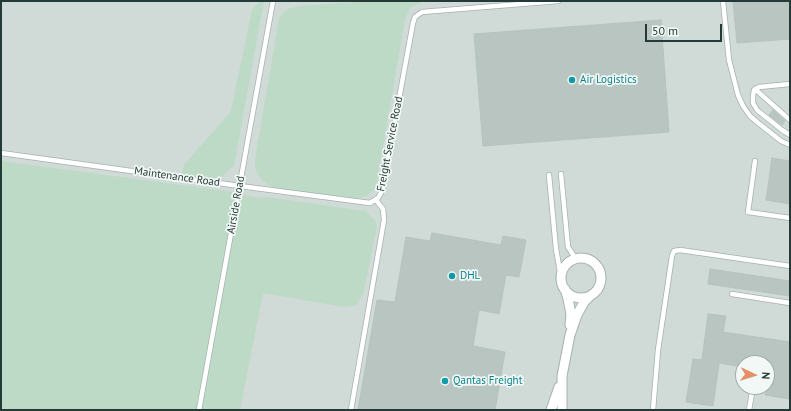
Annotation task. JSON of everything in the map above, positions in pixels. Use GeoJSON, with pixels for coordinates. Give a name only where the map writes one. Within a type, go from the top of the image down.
{"type":"FeatureCollection","features":[{"type":"Feature","properties":{"kind":"street"},"geometry":{"type":"LineString","coordinates":[[550,410],[562,376],[570,334],[571,314],[561,277],[562,272],[567,263],[576,258],[581,258],[592,261],[600,271],[600,283],[596,290],[584,302],[577,315],[570,334]]}},
{"type":"Feature","properties":{"kind":"street"},"geometry":{"type":"LineString","coordinates":[[564,288],[574,296],[582,298],[590,296]]}},
{"type":"Feature","properties":{"kind":"street"},"geometry":{"type":"LineString","coordinates":[[562,376],[562,410]]}},
{"type":"Feature","properties":{"kind":"lane","name":"Airside Road"},"geometry":{"type":"LineString","coordinates":[[200,410],[274,1]]}},
{"type":"Feature","properties":{"kind":"lane","name":"Freight Service Road"},"geometry":{"type":"LineString","coordinates":[[350,410],[384,220],[383,209],[376,200],[382,192],[415,17],[422,12],[558,1]]}},
{"type":"Feature","properties":{"kind":"lane"},"geometry":{"type":"LineString","coordinates":[[723,1],[727,53],[731,72],[743,106],[750,116],[781,141],[790,145]]}},
{"type":"Feature","properties":{"kind":"lane"},"geometry":{"type":"LineString","coordinates":[[790,84],[762,86],[755,90],[753,96],[756,108],[790,135]]}},
{"type":"Feature","properties":{"kind":"lane"},"geometry":{"type":"LineString","coordinates":[[755,90],[790,120]]}},
{"type":"Feature","properties":{"kind":"lane","name":"Maintenance Road"},"geometry":{"type":"LineString","coordinates":[[1,153],[368,203],[376,200]]}},
{"type":"Feature","properties":{"kind":"lane"},"geometry":{"type":"LineString","coordinates":[[755,161],[748,212],[790,218]]}},
{"type":"Feature","properties":{"kind":"lane"},"geometry":{"type":"LineString","coordinates":[[561,174],[568,247],[574,256],[581,258]]}},
{"type":"Feature","properties":{"kind":"lane"},"geometry":{"type":"LineString","coordinates":[[549,175],[556,249],[561,277]]}},
{"type":"Feature","properties":{"kind":"lane"},"geometry":{"type":"LineString","coordinates":[[652,410],[658,350],[674,251],[688,251],[790,266]]}},
{"type":"Feature","properties":{"kind":"lane"},"geometry":{"type":"LineString","coordinates":[[732,294],[790,303]]}},
{"type":"Feature","properties":{"kind":"lane"},"geometry":{"type":"LineString","coordinates":[[749,410],[752,395]]}},
{"type":"Feature","properties":{"kind":"shaded area"},"geometry":{"type":"Polygon","coordinates":[[[1,1],[790,1],[790,410],[1,410],[1,1]]]}},
{"type":"Feature","properties":{"kind":"green space"},"geometry":{"type":"Polygon","coordinates":[[[260,1],[264,1],[234,166],[221,177],[210,179],[183,175],[182,171],[184,165],[231,111],[252,10],[260,1]]]}},
{"type":"Feature","properties":{"kind":"green space"},"geometry":{"type":"Polygon","coordinates":[[[371,1],[440,1],[422,2],[410,8],[405,19],[376,187],[368,195],[355,198],[288,191],[270,186],[262,180],[257,173],[255,168],[255,159],[279,19],[281,15],[288,9],[300,6],[371,1]]]}},
{"type":"Feature","properties":{"kind":"green space"},"geometry":{"type":"Polygon","coordinates":[[[1,161],[226,191],[259,198],[267,197],[365,211],[375,220],[377,226],[364,291],[357,305],[344,307],[263,293],[240,410],[1,410],[1,161]]]}},
{"type":"Feature","properties":{"kind":"building"},"geometry":{"type":"Polygon","coordinates":[[[733,1],[790,1],[790,39],[737,43],[733,1]]]}},
{"type":"Feature","properties":{"kind":"building","name":"Air Logistics"},"geometry":{"type":"Polygon","coordinates":[[[661,20],[669,132],[483,146],[474,34],[661,20]]]}},
{"type":"Feature","properties":{"kind":"building"},"geometry":{"type":"Polygon","coordinates":[[[773,110],[785,121],[782,125],[769,115],[773,110]]]}},
{"type":"Feature","properties":{"kind":"building"},"geometry":{"type":"Polygon","coordinates":[[[772,158],[790,161],[790,204],[766,200],[772,158]]]}},
{"type":"Feature","properties":{"kind":"building"},"geometry":{"type":"Polygon","coordinates":[[[432,233],[501,245],[503,236],[526,240],[519,277],[506,275],[499,314],[479,310],[473,346],[505,352],[495,410],[358,410],[377,300],[395,302],[406,237],[430,241],[432,233]]]}},
{"type":"Feature","properties":{"kind":"building"},"geometry":{"type":"Polygon","coordinates":[[[710,269],[790,281],[790,296],[708,284],[710,269]]]}},
{"type":"Feature","properties":{"kind":"building"},"geometry":{"type":"Polygon","coordinates":[[[708,314],[726,316],[723,332],[790,342],[790,399],[765,395],[775,395],[775,355],[735,355],[735,366],[719,363],[713,406],[686,402],[693,359],[702,360],[708,314]]]}},
{"type":"Feature","properties":{"kind":"place","name":"Air Logistics"},"geometry":{"type":"Point","coordinates":[572,80]}},
{"type":"Feature","properties":{"kind":"place","name":"DHL"},"geometry":{"type":"Point","coordinates":[452,276]}},
{"type":"Feature","properties":{"kind":"place","name":"Qantas Freight"},"geometry":{"type":"Point","coordinates":[445,381]}}]}
